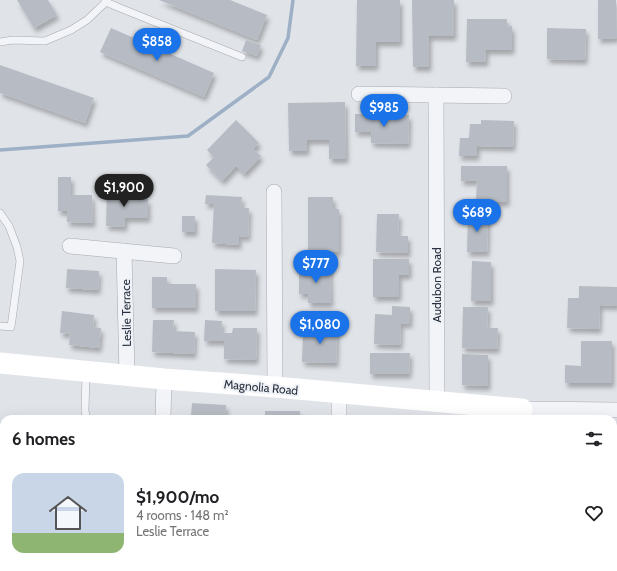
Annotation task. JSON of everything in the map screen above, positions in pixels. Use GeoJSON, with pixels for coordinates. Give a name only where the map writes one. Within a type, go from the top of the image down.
{"type":"FeatureCollection","features":[{"type":"Feature","properties":{"kind":"street"},"geometry":{"type":"LineString","coordinates":[[360,94],[504,96]]}},
{"type":"Feature","properties":{"kind":"street","name":"Audubon Road"},"geometry":{"type":"LineString","coordinates":[[436,95],[437,403]]}},
{"type":"Feature","properties":{"kind":"street"},"geometry":{"type":"LineString","coordinates":[[274,192],[276,388]]}},
{"type":"Feature","properties":{"kind":"street"},"geometry":{"type":"LineString","coordinates":[[70,246],[174,256]]}},
{"type":"Feature","properties":{"kind":"street","name":"Leslie Terrace"},"geometry":{"type":"LineString","coordinates":[[124,251],[127,375]]}},
{"type":"Feature","properties":{"kind":"street","name":"Magnolia Road"},"geometry":{"type":"LineString","coordinates":[[0,363],[437,403],[522,414]]}},
{"type":"Feature","properties":{"kind":"street"},"geometry":{"type":"LineString","coordinates":[[163,415],[164,379]]}},
{"type":"Feature","properties":{"kind":"street"},"geometry":{"type":"LineString","coordinates":[[339,394],[339,415]]}},
{"type":"Feature","properties":{"kind":"street"},"geometry":{"type":"LineString","coordinates":[[522,414],[617,410]]}},
{"type":"Feature","properties":{"kind":"lane"},"geometry":{"type":"LineString","coordinates":[[0,42],[13,40],[45,41],[71,30],[87,20],[105,1],[242,57]]}},
{"type":"Feature","properties":{"kind":"lane"},"geometry":{"type":"LineString","coordinates":[[0,213],[11,232],[20,261],[11,327],[0,326]]}},
{"type":"Feature","properties":{"kind":"lane"},"geometry":{"type":"LineString","coordinates":[[86,371],[86,415]]}},
{"type":"Feature","properties":{"kind":"building"},"geometry":{"type":"Polygon","coordinates":[[[17,0],[48,0],[57,15],[34,28],[17,0]]]}},
{"type":"Feature","properties":{"kind":"building"},"geometry":{"type":"Polygon","coordinates":[[[159,0],[230,0],[267,15],[257,40],[159,0]]]}},
{"type":"Feature","properties":{"kind":"building"},"geometry":{"type":"Polygon","coordinates":[[[357,0],[400,0],[400,42],[376,42],[376,66],[356,66],[357,0]]]}},
{"type":"Feature","properties":{"kind":"building"},"geometry":{"type":"Polygon","coordinates":[[[412,0],[454,0],[454,36],[429,36],[429,67],[413,67],[412,0]]]}},
{"type":"Feature","properties":{"kind":"building"},"geometry":{"type":"Polygon","coordinates":[[[598,0],[616,0],[617,38],[598,39],[598,0]]]}},
{"type":"Feature","properties":{"kind":"building"},"geometry":{"type":"Polygon","coordinates":[[[467,19],[507,19],[507,27],[512,26],[512,50],[486,50],[486,62],[466,62],[467,19]]]}},
{"type":"Feature","properties":{"kind":"building"},"geometry":{"type":"Polygon","coordinates":[[[111,28],[214,73],[204,97],[100,52],[111,28]]]}},
{"type":"Feature","properties":{"kind":"building"},"geometry":{"type":"Polygon","coordinates":[[[547,28],[586,29],[585,60],[547,59],[547,28]]]}},
{"type":"Feature","properties":{"kind":"building"},"geometry":{"type":"Polygon","coordinates":[[[246,40],[261,45],[257,56],[242,51],[246,40]]]}},
{"type":"Feature","properties":{"kind":"building"},"geometry":{"type":"Polygon","coordinates":[[[0,65],[94,98],[85,123],[0,93],[0,65]]]}},
{"type":"Feature","properties":{"kind":"building"},"geometry":{"type":"Polygon","coordinates":[[[345,102],[346,159],[329,159],[329,140],[307,140],[307,151],[289,151],[288,103],[345,102]]]}},
{"type":"Feature","properties":{"kind":"building"},"geometry":{"type":"Polygon","coordinates":[[[355,114],[409,115],[408,144],[371,143],[371,132],[355,132],[355,114]]]}},
{"type":"Feature","properties":{"kind":"building"},"geometry":{"type":"Polygon","coordinates":[[[236,120],[259,143],[253,149],[261,156],[244,174],[236,166],[222,181],[206,165],[214,157],[207,150],[236,120]]]}},
{"type":"Feature","properties":{"kind":"building"},"geometry":{"type":"Polygon","coordinates":[[[481,120],[514,121],[513,147],[477,146],[477,156],[459,156],[460,138],[469,138],[470,124],[481,124],[481,120]]]}},
{"type":"Feature","properties":{"kind":"building"},"geometry":{"type":"Polygon","coordinates":[[[461,166],[507,166],[507,202],[476,202],[477,181],[461,181],[461,166]]]}},
{"type":"Feature","properties":{"kind":"building"},"geometry":{"type":"Polygon","coordinates":[[[58,177],[71,177],[71,195],[92,195],[93,223],[67,222],[67,211],[58,211],[58,177]]]}},
{"type":"Feature","properties":{"kind":"building"},"geometry":{"type":"Polygon","coordinates":[[[107,189],[128,190],[128,199],[148,199],[148,218],[125,218],[125,227],[106,226],[107,189]]]}},
{"type":"Feature","properties":{"kind":"building"},"geometry":{"type":"Polygon","coordinates":[[[206,195],[242,197],[241,208],[249,208],[248,237],[239,236],[239,245],[212,243],[214,204],[205,204],[206,195]]]}},
{"type":"Feature","properties":{"kind":"building"},"geometry":{"type":"Polygon","coordinates":[[[308,197],[333,197],[333,209],[339,209],[339,252],[308,251],[308,197]]]}},
{"type":"Feature","properties":{"kind":"building"},"geometry":{"type":"Polygon","coordinates":[[[468,213],[488,214],[487,252],[467,252],[468,213]]]}},
{"type":"Feature","properties":{"kind":"building"},"geometry":{"type":"Polygon","coordinates":[[[377,214],[399,214],[398,236],[408,236],[408,253],[376,252],[377,214]]]}},
{"type":"Feature","properties":{"kind":"building"},"geometry":{"type":"Polygon","coordinates":[[[182,216],[195,216],[195,232],[182,232],[182,216]]]}},
{"type":"Feature","properties":{"kind":"building"},"geometry":{"type":"Polygon","coordinates":[[[373,259],[409,259],[409,275],[399,275],[399,297],[373,297],[373,259]]]}},
{"type":"Feature","properties":{"kind":"building"},"geometry":{"type":"Polygon","coordinates":[[[472,261],[491,262],[491,301],[471,301],[472,261]]]}},
{"type":"Feature","properties":{"kind":"building"},"geometry":{"type":"Polygon","coordinates":[[[299,267],[330,267],[331,303],[308,303],[308,294],[299,294],[299,267]]]}},
{"type":"Feature","properties":{"kind":"building"},"geometry":{"type":"Polygon","coordinates":[[[67,269],[99,271],[98,290],[66,288],[67,269]]]}},
{"type":"Feature","properties":{"kind":"building"},"geometry":{"type":"Polygon","coordinates":[[[215,269],[256,270],[255,311],[215,311],[215,269]]]}},
{"type":"Feature","properties":{"kind":"building"},"geometry":{"type":"Polygon","coordinates":[[[152,277],[167,277],[167,284],[196,284],[196,308],[152,308],[152,277]]]}},
{"type":"Feature","properties":{"kind":"building"},"geometry":{"type":"Polygon","coordinates":[[[579,286],[617,287],[617,306],[600,305],[599,329],[567,328],[568,298],[579,298],[579,286]]]}},
{"type":"Feature","properties":{"kind":"building"},"geometry":{"type":"Polygon","coordinates":[[[392,306],[410,307],[410,324],[401,323],[400,345],[374,344],[375,314],[392,315],[392,306]]]}},
{"type":"Feature","properties":{"kind":"building"},"geometry":{"type":"Polygon","coordinates":[[[463,307],[488,307],[487,328],[498,328],[497,349],[462,348],[463,307]]]}},
{"type":"Feature","properties":{"kind":"building"},"geometry":{"type":"Polygon","coordinates":[[[62,311],[94,315],[93,327],[101,328],[99,348],[69,345],[70,334],[60,333],[62,311]]]}},
{"type":"Feature","properties":{"kind":"building"},"geometry":{"type":"Polygon","coordinates":[[[153,320],[174,320],[173,331],[195,332],[194,354],[152,352],[153,320]]]}},
{"type":"Feature","properties":{"kind":"building"},"geometry":{"type":"Polygon","coordinates":[[[205,320],[222,321],[221,333],[232,333],[233,328],[257,328],[256,360],[224,359],[224,341],[204,341],[205,320]]]}},
{"type":"Feature","properties":{"kind":"building"},"geometry":{"type":"Polygon","coordinates":[[[316,326],[337,326],[336,363],[302,362],[303,333],[316,333],[316,326]]]}},
{"type":"Feature","properties":{"kind":"building"},"geometry":{"type":"Polygon","coordinates":[[[581,341],[612,341],[612,383],[565,383],[565,365],[581,366],[581,341]]]}},
{"type":"Feature","properties":{"kind":"building"},"geometry":{"type":"Polygon","coordinates":[[[370,353],[410,353],[409,374],[370,374],[370,353]]]}},
{"type":"Feature","properties":{"kind":"building"},"geometry":{"type":"Polygon","coordinates":[[[462,354],[488,355],[488,386],[462,385],[462,354]]]}},
{"type":"Feature","properties":{"kind":"building"},"geometry":{"type":"Polygon","coordinates":[[[192,403],[226,405],[225,415],[191,415],[192,403]]]}},
{"type":"Feature","properties":{"kind":"building"},"geometry":{"type":"Polygon","coordinates":[[[265,411],[300,411],[300,415],[265,415],[265,411]]]}},
{"type":"Feature","properties":{"kind":"waterway"},"geometry":{"type":"LineString","coordinates":[[0,150],[188,136],[269,77],[288,38],[293,0]]}}]}
